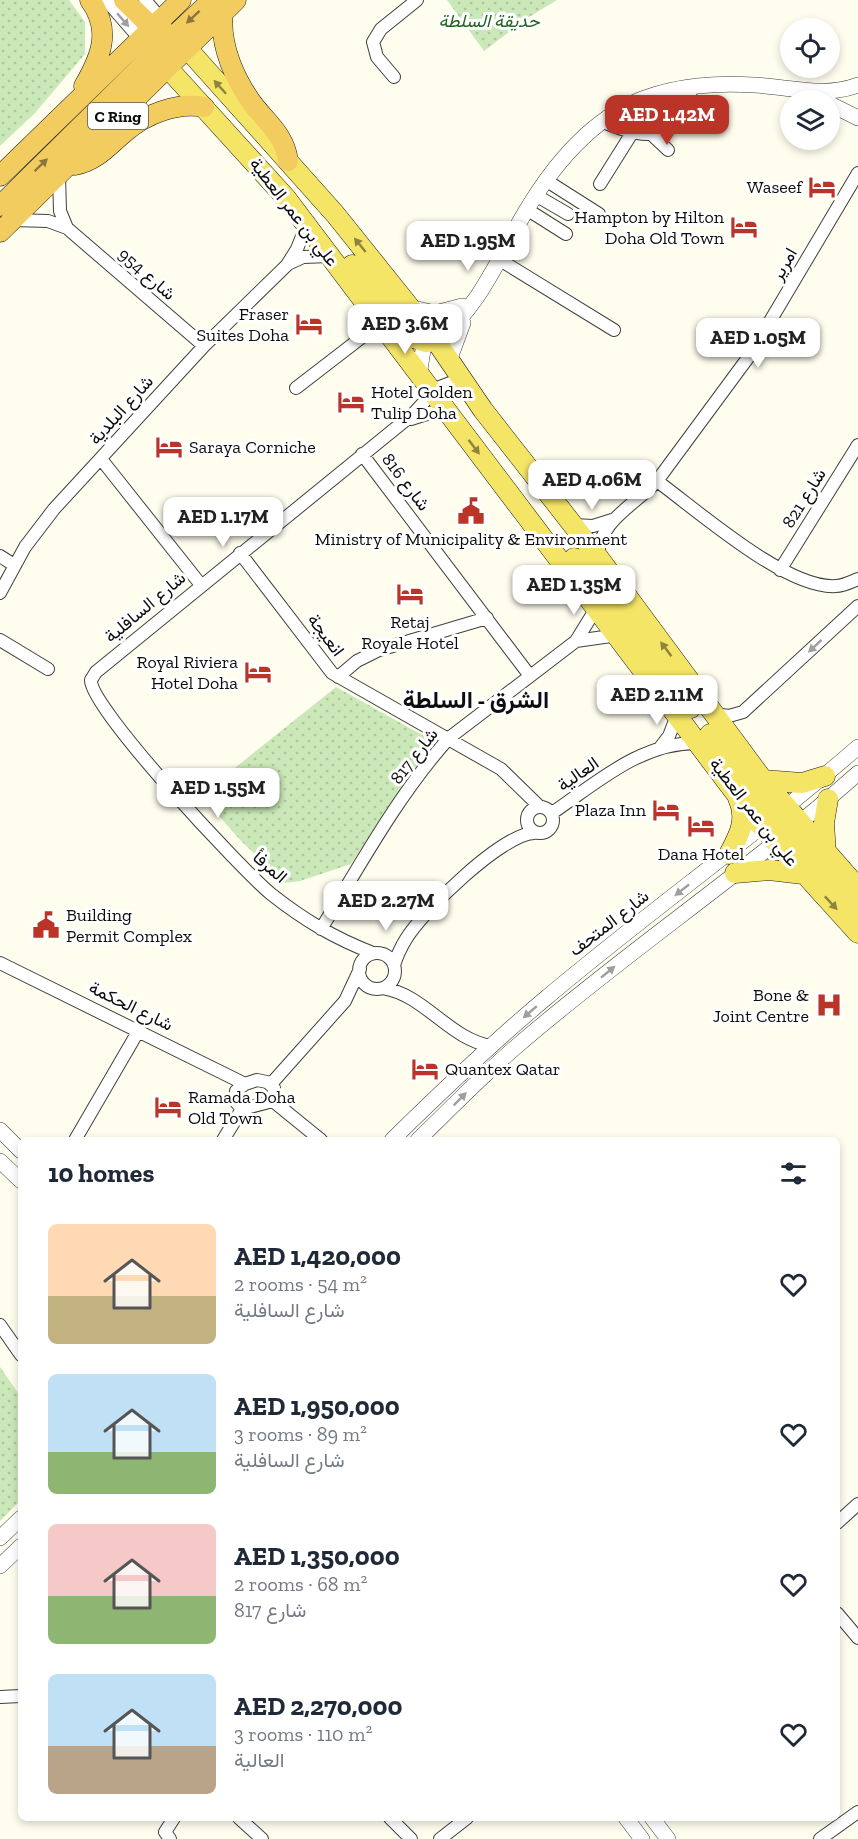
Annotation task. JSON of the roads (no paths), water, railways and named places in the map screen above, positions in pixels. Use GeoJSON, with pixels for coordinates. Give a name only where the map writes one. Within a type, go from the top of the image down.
{"type":"FeatureCollection","features":[{"type":"Feature","properties":{"kind":"highway"},"geometry":{"type":"LineString","coordinates":[[74,104],[96,64],[104,38],[102,21],[90,0]]}},
{"type":"Feature","properties":{"kind":"highway"},"geometry":{"type":"LineString","coordinates":[[124,0],[163,41]]}},
{"type":"Feature","properties":{"kind":"highway","name":"C Ring"},"geometry":{"type":"LineString","coordinates":[[4,220],[64,170],[163,41],[181,0]]}},
{"type":"Feature","properties":{"kind":"highway"},"geometry":{"type":"LineString","coordinates":[[4,220],[163,41],[224,4]]}},
{"type":"Feature","properties":{"kind":"highway"},"geometry":{"type":"LineString","coordinates":[[224,4],[223,41],[238,78],[249,99],[282,140],[288,161]]}},
{"type":"Feature","properties":{"kind":"highway","name":"C Ring"},"geometry":{"type":"LineString","coordinates":[[0,176],[74,104],[163,41]]}},
{"type":"Feature","properties":{"kind":"highway"},"geometry":{"type":"LineString","coordinates":[[64,170],[92,160],[127,130],[148,118],[182,105],[204,107]]}},
{"type":"Feature","properties":{"kind":"main road","name":"علي بن عمر العطية"},"geometry":{"type":"LineString","coordinates":[[163,41],[204,107],[286,198],[379,324],[701,743],[734,791],[774,817],[787,833],[803,874],[858,933]]}},
{"type":"Feature","properties":{"kind":"main road","name":"علي بن عمر العطية"},"geometry":{"type":"LineString","coordinates":[[163,41],[288,161],[335,214],[409,308],[483,410],[598,557],[763,780],[774,817]]}},
{"type":"Feature","properties":{"kind":"main road"},"geometry":{"type":"LineString","coordinates":[[286,198],[305,208],[320,223],[408,336],[431,339]]}},
{"type":"Feature","properties":{"kind":"main road"},"geometry":{"type":"LineString","coordinates":[[541,535],[567,551],[613,603],[774,817],[771,827],[787,833],[858,910]]}},
{"type":"Feature","properties":{"kind":"main road"},"geometry":{"type":"LineString","coordinates":[[763,780],[802,783],[825,776]]}},
{"type":"Feature","properties":{"kind":"main road"},"geometry":{"type":"LineString","coordinates":[[734,791],[742,806],[743,818],[732,863],[803,874]]}},
{"type":"Feature","properties":{"kind":"main road"},"geometry":{"type":"LineString","coordinates":[[826,854],[824,823],[828,799]]}},
{"type":"Feature","properties":{"kind":"main road","name":"علي بن عمر العطية"},"geometry":{"type":"LineString","coordinates":[[787,833],[826,854],[858,888]]}},
{"type":"Feature","properties":{"kind":"street"},"geometry":{"type":"LineString","coordinates":[[106,0],[163,41]]}},
{"type":"Feature","properties":{"kind":"street"},"geometry":{"type":"LineString","coordinates":[[145,0],[163,41]]}},
{"type":"Feature","properties":{"kind":"street"},"geometry":{"type":"LineString","coordinates":[[394,77],[377,57],[373,42],[381,29],[417,0]]}},
{"type":"Feature","properties":{"kind":"street"},"geometry":{"type":"LineString","coordinates":[[419,376],[421,358],[431,339],[465,309],[500,260],[547,181],[575,145],[603,122],[639,101],[693,86],[770,87],[829,93],[858,85]]}},
{"type":"Feature","properties":{"kind":"street"},"geometry":{"type":"LineString","coordinates":[[603,122],[632,133],[661,132],[679,120],[693,86]]}},
{"type":"Feature","properties":{"kind":"street"},"geometry":{"type":"LineString","coordinates":[[770,87],[781,90]]}},
{"type":"Feature","properties":{"kind":"street"},"geometry":{"type":"LineString","coordinates":[[840,109],[858,118]]}},
{"type":"Feature","properties":{"kind":"street"},"geometry":{"type":"LineString","coordinates":[[600,184],[632,133]]}},
{"type":"Feature","properties":{"kind":"street"},"geometry":{"type":"LineString","coordinates":[[651,134],[668,150]]}},
{"type":"Feature","properties":{"kind":"street"},"geometry":{"type":"LineString","coordinates":[[64,170],[60,212],[67,228]]}},
{"type":"Feature","properties":{"kind":"street","name":"امرير"},"geometry":{"type":"LineString","coordinates":[[598,557],[601,536],[613,520],[642,498],[657,481],[750,355],[857,176]]}},
{"type":"Feature","properties":{"kind":"street"},"geometry":{"type":"LineString","coordinates":[[547,181],[599,214]]}},
{"type":"Feature","properties":{"kind":"street"},"geometry":{"type":"LineString","coordinates":[[537,196],[568,214]]}},
{"type":"Feature","properties":{"kind":"street"},"geometry":{"type":"LineString","coordinates":[[528,210],[566,234]]}},
{"type":"Feature","properties":{"kind":"street","name":"شارع 954"},"geometry":{"type":"LineString","coordinates":[[4,220],[48,221],[67,228],[204,346]]}},
{"type":"Feature","properties":{"kind":"street","name":"شارع البلدية"},"geometry":{"type":"LineString","coordinates":[[0,593],[14,565],[42,522],[204,346],[287,265],[297,249],[306,226]]}},
{"type":"Feature","properties":{"kind":"street","name":"شارع البلدية"},"geometry":{"type":"LineString","coordinates":[[287,265],[303,257],[330,256]]}},
{"type":"Feature","properties":{"kind":"street"},"geometry":{"type":"LineString","coordinates":[[500,260],[614,330]]}},
{"type":"Feature","properties":{"kind":"street"},"geometry":{"type":"LineString","coordinates":[[409,308],[435,313],[465,309]]}},
{"type":"Feature","properties":{"kind":"street"},"geometry":{"type":"LineString","coordinates":[[449,361],[465,309]]}},
{"type":"Feature","properties":{"kind":"street"},"geometry":{"type":"LineString","coordinates":[[296,388],[379,324]]}},
{"type":"Feature","properties":{"kind":"street"},"geometry":{"type":"LineString","coordinates":[[431,392],[443,384],[457,385],[483,410]]}},
{"type":"Feature","properties":{"kind":"street","name":"شارع السافلية"},"geometry":{"type":"LineString","coordinates":[[94,693],[91,680],[96,672],[404,421],[425,402],[431,392]]}},
{"type":"Feature","properties":{"kind":"street","name":"شارع السافلية"},"geometry":{"type":"LineString","coordinates":[[404,421],[433,412],[450,414]]}},
{"type":"Feature","properties":{"kind":"street","name":"شارع 821"},"geometry":{"type":"LineString","coordinates":[[780,570],[858,445]]}},
{"type":"Feature","properties":{"kind":"street","name":"شارع 816"},"geometry":{"type":"LineString","coordinates":[[362,454],[530,676]]}},
{"type":"Feature","properties":{"kind":"street"},"geometry":{"type":"LineString","coordinates":[[101,459],[201,585]]}},
{"type":"Feature","properties":{"kind":"street"},"geometry":{"type":"LineString","coordinates":[[657,481],[780,570],[825,585],[836,586],[858,579]]}},
{"type":"Feature","properties":{"kind":"street","name":"امرير"},"geometry":{"type":"LineString","coordinates":[[573,525],[593,526],[613,520]]}},
{"type":"Feature","properties":{"kind":"street","name":"انعيجة"},"geometry":{"type":"LineString","coordinates":[[240,554],[338,677],[501,769],[540,807]]}},
{"type":"Feature","properties":{"kind":"street"},"geometry":{"type":"LineString","coordinates":[[0,556],[14,565]]}},
{"type":"Feature","properties":{"kind":"street"},"geometry":{"type":"LineString","coordinates":[[714,714],[729,716],[743,712],[858,606]]}},
{"type":"Feature","properties":{"kind":"street","name":"شارع 817"},"geometry":{"type":"LineString","coordinates":[[321,929],[366,854],[432,757],[449,738],[576,641],[597,608]]}},
{"type":"Feature","properties":{"kind":"street"},"geometry":{"type":"LineString","coordinates":[[338,677],[357,661],[379,650],[487,618]]}},
{"type":"Feature","properties":{"kind":"street","name":"شارع 817"},"geometry":{"type":"LineString","coordinates":[[576,641],[618,635]]}},
{"type":"Feature","properties":{"kind":"street"},"geometry":{"type":"LineString","coordinates":[[0,640],[48,669]]}},
{"type":"Feature","properties":{"kind":"street","name":"المرفأ"},"geometry":{"type":"LineString","coordinates":[[94,693],[126,736],[232,857],[271,894],[343,943],[376,953]]}},
{"type":"Feature","properties":{"kind":"street"},"geometry":{"type":"LineString","coordinates":[[658,750],[669,736],[678,713]]}},
{"type":"Feature","properties":{"kind":"street","name":"العالية"},"geometry":{"type":"LineString","coordinates":[[552,813],[623,764],[683,743],[701,743]]}},
{"type":"Feature","properties":{"kind":"street","name":"شارع المتحف"},"geometry":{"type":"LineString","coordinates":[[421,1137],[517,1045],[732,863],[774,817],[858,747]]}},
{"type":"Feature","properties":{"kind":"street","name":"شارع المتحف"},"geometry":{"type":"LineString","coordinates":[[395,1137],[473,1062],[594,959],[732,863],[787,833],[858,773]]}},
{"type":"Feature","properties":{"kind":"street"},"geometry":{"type":"LineString","coordinates":[[525,792],[528,817],[534,832]]}},
{"type":"Feature","properties":{"kind":"street"},"geometry":{"type":"LineString","coordinates":[[271,1084],[345,1001],[363,961],[407,937],[458,883],[515,837],[528,817],[540,807],[552,813],[553,822],[548,831],[515,837]]}},
{"type":"Feature","properties":{"kind":"street"},"geometry":{"type":"LineString","coordinates":[[345,1001],[392,981],[407,937]]}},
{"type":"Feature","properties":{"kind":"street","name":"المرفأ"},"geometry":{"type":"LineString","coordinates":[[343,943],[360,968]]}},
{"type":"Feature","properties":{"kind":"street"},"geometry":{"type":"LineString","coordinates":[[376,953],[386,955],[395,967],[409,996]]}},
{"type":"Feature","properties":{"kind":"street","name":"شارع الحكمة"},"geometry":{"type":"LineString","coordinates":[[0,963],[245,1084]]}},
{"type":"Feature","properties":{"kind":"street"},"geometry":{"type":"LineString","coordinates":[[360,968],[363,982],[409,996],[465,1037],[491,1046]]}},
{"type":"Feature","properties":{"kind":"street"},"geometry":{"type":"LineString","coordinates":[[77,1137],[139,1030]]}},
{"type":"Feature","properties":{"kind":"street"},"geometry":{"type":"LineString","coordinates":[[465,1037],[473,1062]]}},
{"type":"Feature","properties":{"kind":"street"},"geometry":{"type":"LineString","coordinates":[[242,1109],[235,1096],[239,1087],[257,1080],[271,1084],[276,1092],[273,1101]]}},
{"type":"Feature","properties":{"kind":"street"},"geometry":{"type":"LineString","coordinates":[[224,1137],[242,1109],[273,1101]]}},
{"type":"Feature","properties":{"kind":"street"},"geometry":{"type":"LineString","coordinates":[[273,1101],[317,1137]]}},
{"type":"Feature","properties":{"kind":"street"},"geometry":{"type":"LineString","coordinates":[[0,1130],[18,1148]]}},
{"type":"Feature","properties":{"kind":"street"},"geometry":{"type":"LineString","coordinates":[[0,1161],[18,1178]]}},
{"type":"Feature","properties":{"kind":"street"},"geometry":{"type":"LineString","coordinates":[[0,1325],[18,1351]]}},
{"type":"Feature","properties":{"kind":"street"},"geometry":{"type":"LineString","coordinates":[[840,1520],[858,1504]]}},
{"type":"Feature","properties":{"kind":"street"},"geometry":{"type":"LineString","coordinates":[[0,1538],[18,1521]]}},
{"type":"Feature","properties":{"kind":"street"},"geometry":{"type":"LineString","coordinates":[[0,1566],[18,1552]]}},
{"type":"Feature","properties":{"kind":"street"},"geometry":{"type":"LineString","coordinates":[[840,1617],[858,1638]]}},
{"type":"Feature","properties":{"kind":"street"},"geometry":{"type":"LineString","coordinates":[[0,1697],[18,1696]]}},
{"type":"Feature","properties":{"kind":"street"},"geometry":{"type":"LineString","coordinates":[[820,1839],[858,1812]]}},
{"type":"Feature","properties":{"kind":"street"},"geometry":{"type":"LineString","coordinates":[[170,1839],[165,1832],[172,1821]]}},
{"type":"Feature","properties":{"kind":"street"},"geometry":{"type":"LineString","coordinates":[[242,1821],[262,1839]]}},
{"type":"Feature","properties":{"kind":"street"},"geometry":{"type":"LineString","coordinates":[[393,1821],[411,1839]]}},
{"type":"Feature","properties":{"kind":"street"},"geometry":{"type":"LineString","coordinates":[[440,1839],[463,1821]]}},
{"type":"Feature","properties":{"kind":"street"},"geometry":{"type":"LineString","coordinates":[[628,1821],[642,1839]]}},
{"type":"Feature","properties":{"kind":"street"},"geometry":{"type":"LineString","coordinates":[[654,1821],[668,1839]]}},
{"type":"Feature","properties":{"kind":"place","name":"Waseef"},"geometry":{"type":"Point","coordinates":[822,187]}},
{"type":"Feature","properties":{"kind":"place","name":"Hampton by Hilton Doha Old Town"},"geometry":{"type":"Point","coordinates":[744,227]}},
{"type":"Feature","properties":{"kind":"place","name":"Fraser Suites Doha"},"geometry":{"type":"Point","coordinates":[309,324]}},
{"type":"Feature","properties":{"kind":"place","name":"Hotel Golden Tulip Doha"},"geometry":{"type":"Point","coordinates":[351,402]}},
{"type":"Feature","properties":{"kind":"place","name":"Saraya Corniche"},"geometry":{"type":"Point","coordinates":[169,447]}},
{"type":"Feature","properties":{"kind":"place","name":"Ministry of Municipality & Environment"},"geometry":{"type":"Point","coordinates":[471,511]}},
{"type":"Feature","properties":{"kind":"place","name":"Retaj Royale Hotel"},"geometry":{"type":"Point","coordinates":[410,594]}},
{"type":"Feature","properties":{"kind":"place","name":"Royal Riviera Hotel Doha"},"geometry":{"type":"Point","coordinates":[258,672]}},
{"type":"Feature","properties":{"kind":"place","name":"Plaza Inn"},"geometry":{"type":"Point","coordinates":[666,810]}},
{"type":"Feature","properties":{"kind":"place","name":"Dana Hotel"},"geometry":{"type":"Point","coordinates":[701,826]}},
{"type":"Feature","properties":{"kind":"place","name":"Building Permit Complex"},"geometry":{"type":"Point","coordinates":[46,925]}},
{"type":"Feature","properties":{"kind":"place","name":"Bone & Joint Centre"},"geometry":{"type":"Point","coordinates":[829,1005]}},
{"type":"Feature","properties":{"kind":"place","name":"Quantex Qatar"},"geometry":{"type":"Point","coordinates":[425,1069]}},
{"type":"Feature","properties":{"kind":"place","name":"Ramada Doha Old Town"},"geometry":{"type":"Point","coordinates":[168,1107]}},
{"type":"Feature","properties":{"kind":"district","name":"الشرق - السلطة"},"geometry":{"type":"Point","coordinates":[476,700]}},
{"type":"Feature","properties":{"kind":"park label","name":"حديقة السلطة"},"geometry":{"type":"Point","coordinates":[489,21]}}]}
